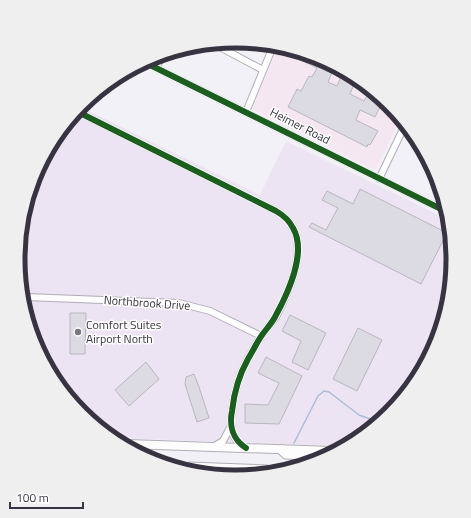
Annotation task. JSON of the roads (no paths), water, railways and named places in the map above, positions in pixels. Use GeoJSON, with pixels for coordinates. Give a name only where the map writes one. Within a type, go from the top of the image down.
{"type":"FeatureCollection","features":[{"type":"Feature","properties":{"kind":"highway"},"geometry":{"type":"LineString","coordinates":[[282,450],[286,454],[310,455]]}},
{"type":"Feature","properties":{"kind":"highway"},"geometry":{"type":"LineString","coordinates":[[218,469],[244,469]]}},
{"type":"Feature","properties":{"kind":"main road"},"geometry":{"type":"LineString","coordinates":[[136,444],[322,451]]}},
{"type":"Feature","properties":{"kind":"street"},"geometry":{"type":"LineString","coordinates":[[222,49],[263,70]]}},
{"type":"Feature","properties":{"kind":"street"},"geometry":{"type":"LineString","coordinates":[[246,112],[271,52]]}},
{"type":"Feature","properties":{"kind":"street"},"geometry":{"type":"LineString","coordinates":[[156,68],[158,64]]}},
{"type":"Feature","properties":{"kind":"street","name":"Heimer Road"},"geometry":{"type":"LineString","coordinates":[[152,66],[440,208]]}},
{"type":"Feature","properties":{"kind":"street"},"geometry":{"type":"LineString","coordinates":[[83,114],[276,211],[289,221],[293,227],[297,238],[298,252],[294,274],[286,296],[276,316],[261,336],[241,373],[233,400],[231,426],[222,442],[213,447]]}},
{"type":"Feature","properties":{"kind":"street"},"geometry":{"type":"LineString","coordinates":[[379,179],[402,130]]}},
{"type":"Feature","properties":{"kind":"street","name":"Northbrook Drive"},"geometry":{"type":"LineString","coordinates":[[29,297],[179,303],[210,311],[261,336]]}},
{"type":"Feature","properties":{"kind":"street"},"geometry":{"type":"LineString","coordinates":[[231,426],[237,441],[246,448]]}},
{"type":"Feature","properties":{"kind":"waterway"},"geometry":{"type":"LineString","coordinates":[[294,443],[318,396],[324,391],[329,392],[359,415],[371,419]]}},
{"type":"Feature","properties":{"kind":"place","name":"Comfort Suites Airport North"},"geometry":{"type":"Point","coordinates":[78,332]}}]}
